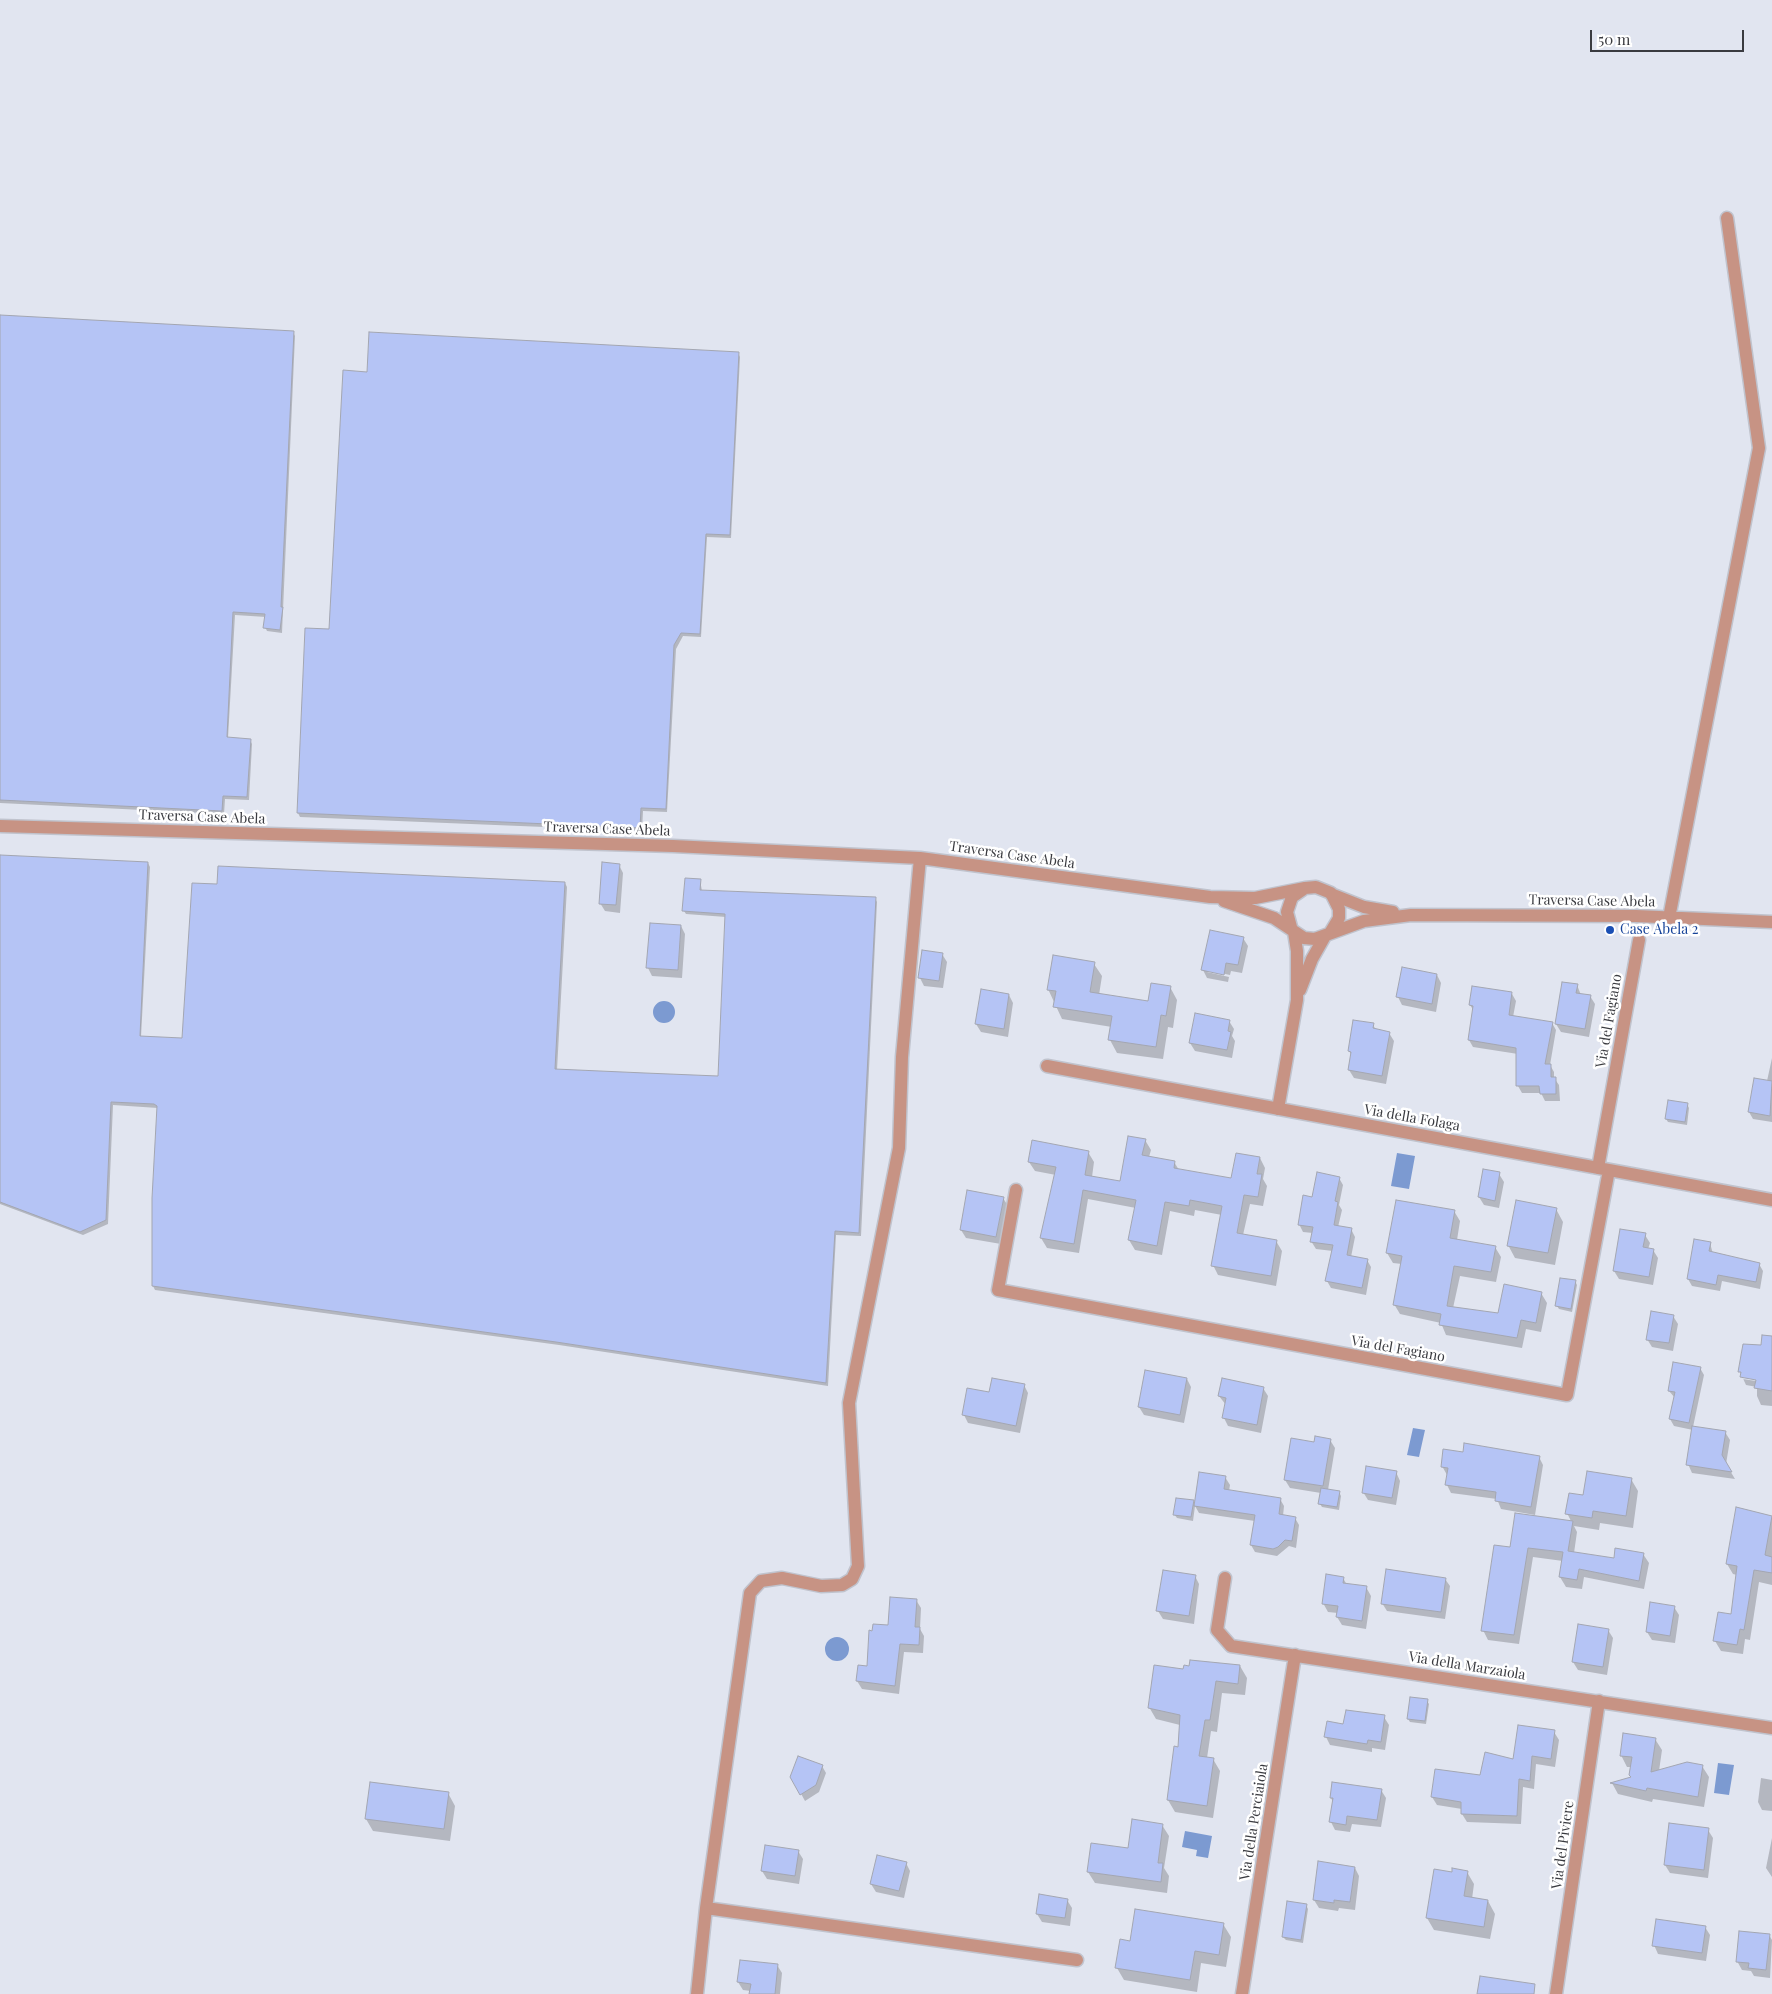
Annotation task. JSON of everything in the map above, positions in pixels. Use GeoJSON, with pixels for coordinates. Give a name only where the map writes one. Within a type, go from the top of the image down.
{"type":"FeatureCollection","features":[{"type":"Feature","properties":{"kind":"street"},"geometry":{"type":"LineString","coordinates":[[1669,918],[1759,448],[1727,218]]}},
{"type":"Feature","properties":{"kind":"street","name":"Traversa Case Abela"},"geometry":{"type":"LineString","coordinates":[[0,826],[673,846],[920,858],[1210,897]]}},
{"type":"Feature","properties":{"kind":"street"},"geometry":{"type":"LineString","coordinates":[[697,1994],[706,1908],[750,1593],[761,1581],[782,1578],[821,1586],[842,1585],[852,1579],[858,1566],[849,1403],[899,1148],[902,1057],[920,858]]}},
{"type":"Feature","properties":{"kind":"street"},"geometry":{"type":"LineString","coordinates":[[1278,1108],[1297,1000],[1298,951],[1287,912],[1288,904],[1292,897],[1305,888]]}},
{"type":"Feature","properties":{"kind":"street"},"geometry":{"type":"LineString","coordinates":[[1210,897],[1255,898],[1305,888],[1322,888],[1331,894],[1364,907],[1411,915]]}},
{"type":"Feature","properties":{"kind":"street"},"geometry":{"type":"LineString","coordinates":[[1297,1000],[1312,958],[1339,918],[1339,909],[1331,894]]}},
{"type":"Feature","properties":{"kind":"street"},"geometry":{"type":"LineString","coordinates":[[1210,897],[1252,910],[1309,939],[1328,935],[1364,921],[1411,915]]}},
{"type":"Feature","properties":{"kind":"street","name":"Traversa Case Abela"},"geometry":{"type":"LineString","coordinates":[[1411,915],[1669,918],[1772,922]]}},
{"type":"Feature","properties":{"kind":"street","name":"Via del Fagiano"},"geometry":{"type":"LineString","coordinates":[[1016,1190],[998,1290],[1567,1395],[1639,940]]}},
{"type":"Feature","properties":{"kind":"street","name":"Via della Folaga"},"geometry":{"type":"LineString","coordinates":[[1047,1066],[1772,1200]]}},
{"type":"Feature","properties":{"kind":"street","name":"Via della Marzaiola"},"geometry":{"type":"LineString","coordinates":[[1225,1578],[1217,1630],[1231,1646],[1772,1728]]}},
{"type":"Feature","properties":{"kind":"street","name":"Via della Perciaiola"},"geometry":{"type":"LineString","coordinates":[[1242,1994],[1295,1655]]}},
{"type":"Feature","properties":{"kind":"street","name":"Via del Piviere"},"geometry":{"type":"LineString","coordinates":[[1556,1994],[1599,1701]]}},
{"type":"Feature","properties":{"kind":"street"},"geometry":{"type":"LineString","coordinates":[[706,1908],[1077,1960]]}},
{"type":"Feature","properties":{"kind":"water"},"geometry":{"type":"Polygon","coordinates":[[[664,1001],[672,1004],[675,1012],[672,1020],[664,1023],[656,1020],[653,1012],[656,1004],[664,1001]]]}},
{"type":"Feature","properties":{"kind":"water"},"geometry":{"type":"Polygon","coordinates":[[[1397,1153],[1415,1156],[1409,1189],[1391,1186],[1397,1153]]]}},
{"type":"Feature","properties":{"kind":"water"},"geometry":{"type":"Polygon","coordinates":[[[1413,1428],[1425,1430],[1419,1457],[1407,1455],[1413,1428]]]}},
{"type":"Feature","properties":{"kind":"water"},"geometry":{"type":"Polygon","coordinates":[[[837,1637],[846,1640],[849,1649],[846,1658],[837,1661],[828,1658],[825,1649],[828,1640],[837,1637]]]}},
{"type":"Feature","properties":{"kind":"water"},"geometry":{"type":"Polygon","coordinates":[[[1718,1763],[1734,1765],[1729,1795],[1714,1793],[1718,1763]]]}},
{"type":"Feature","properties":{"kind":"water"},"geometry":{"type":"Polygon","coordinates":[[[1185,1831],[1212,1836],[1208,1858],[1196,1856],[1197,1850],[1182,1847],[1185,1831]]]}},
{"type":"Feature","properties":{"kind":"building"},"geometry":{"type":"Polygon","coordinates":[[[0,315],[294,331],[281,607],[283,607],[280,630],[263,628],[265,614],[233,612],[227,737],[251,739],[247,797],[223,796],[222,811],[0,800],[0,315]]]}},
{"type":"Feature","properties":{"kind":"building"},"geometry":{"type":"Polygon","coordinates":[[[369,332],[739,352],[730,535],[706,534],[700,634],[681,633],[674,645],[666,809],[641,808],[640,828],[297,813],[305,628],[329,629],[343,370],[367,372],[369,332]]]}},
{"type":"Feature","properties":{"kind":"building"},"geometry":{"type":"Polygon","coordinates":[[[0,855],[148,862],[140,1036],[182,1038],[192,883],[217,884],[218,866],[565,882],[555,1069],[718,1076],[725,914],[682,911],[685,878],[701,879],[700,890],[876,897],[859,1233],[835,1231],[826,1383],[556,1342],[152,1286],[152,1198],[157,1106],[154,1104],[111,1102],[106,1220],[80,1232],[0,1202],[0,855]]]}},
{"type":"Feature","properties":{"kind":"building"},"geometry":{"type":"Polygon","coordinates":[[[602,862],[620,864],[616,905],[599,904],[602,862]]]}},
{"type":"Feature","properties":{"kind":"building"},"geometry":{"type":"Polygon","coordinates":[[[650,923],[681,925],[678,970],[646,968],[650,923]]]}},
{"type":"Feature","properties":{"kind":"building"},"geometry":{"type":"Polygon","coordinates":[[[1210,930],[1244,937],[1238,965],[1226,963],[1224,975],[1201,970],[1210,930]]]}},
{"type":"Feature","properties":{"kind":"building"},"geometry":{"type":"Polygon","coordinates":[[[922,950],[943,953],[939,981],[918,978],[922,950]]]}},
{"type":"Feature","properties":{"kind":"building"},"geometry":{"type":"Polygon","coordinates":[[[1053,955],[1095,962],[1090,992],[1148,1001],[1151,983],[1171,986],[1166,1016],[1161,1015],[1156,1047],[1108,1040],[1112,1016],[1053,1007],[1056,991],[1047,990],[1053,955]]]}},
{"type":"Feature","properties":{"kind":"building"},"geometry":{"type":"Polygon","coordinates":[[[1402,967],[1437,974],[1432,1004],[1396,997],[1402,967]]]}},
{"type":"Feature","properties":{"kind":"building"},"geometry":{"type":"Polygon","coordinates":[[[1562,982],[1578,984],[1576,993],[1591,995],[1585,1029],[1555,1024],[1562,982]]]}},
{"type":"Feature","properties":{"kind":"building"},"geometry":{"type":"Polygon","coordinates":[[[1472,986],[1512,992],[1509,1015],[1553,1022],[1545,1064],[1551,1064],[1551,1077],[1556,1077],[1556,1094],[1540,1094],[1539,1086],[1516,1086],[1516,1048],[1468,1040],[1473,1006],[1469,1005],[1472,986]]]}},
{"type":"Feature","properties":{"kind":"building"},"geometry":{"type":"Polygon","coordinates":[[[981,989],[1009,994],[1004,1029],[975,1024],[981,989]]]}},
{"type":"Feature","properties":{"kind":"building"},"geometry":{"type":"Polygon","coordinates":[[[1195,1013],[1230,1020],[1228,1031],[1231,1032],[1227,1050],[1189,1043],[1195,1013]]]}},
{"type":"Feature","properties":{"kind":"building"},"geometry":{"type":"Polygon","coordinates":[[[1353,1020],[1374,1023],[1373,1028],[1390,1032],[1382,1076],[1348,1070],[1351,1052],[1348,1051],[1353,1020]]]}},
{"type":"Feature","properties":{"kind":"building"},"geometry":{"type":"Polygon","coordinates":[[[1754,1078],[1772,1081],[1770,1116],[1748,1112],[1754,1078]]]}},
{"type":"Feature","properties":{"kind":"building"},"geometry":{"type":"Polygon","coordinates":[[[1668,1100],[1688,1103],[1685,1122],[1665,1119],[1668,1100]]]}},
{"type":"Feature","properties":{"kind":"building"},"geometry":{"type":"Polygon","coordinates":[[[1128,1136],[1146,1139],[1142,1155],[1175,1161],[1174,1168],[1231,1178],[1236,1153],[1260,1157],[1257,1174],[1262,1174],[1258,1197],[1244,1195],[1237,1233],[1277,1240],[1271,1276],[1211,1266],[1222,1206],[1190,1200],[1189,1206],[1165,1202],[1157,1246],[1128,1240],[1136,1200],[1083,1190],[1074,1244],[1040,1238],[1056,1167],[1028,1162],[1032,1140],[1089,1151],[1085,1175],[1120,1181],[1128,1136]]]}},
{"type":"Feature","properties":{"kind":"building"},"geometry":{"type":"Polygon","coordinates":[[[1483,1169],[1500,1172],[1495,1201],[1478,1197],[1483,1169]]]}},
{"type":"Feature","properties":{"kind":"building"},"geometry":{"type":"Polygon","coordinates":[[[1317,1172],[1340,1177],[1335,1201],[1338,1202],[1334,1225],[1352,1228],[1347,1255],[1368,1259],[1362,1288],[1325,1281],[1333,1245],[1310,1242],[1313,1227],[1298,1225],[1303,1195],[1312,1197],[1317,1172]]]}},
{"type":"Feature","properties":{"kind":"building"},"geometry":{"type":"Polygon","coordinates":[[[967,1190],[1004,1197],[996,1237],[960,1230],[967,1190]]]}},
{"type":"Feature","properties":{"kind":"building"},"geometry":{"type":"Polygon","coordinates":[[[1396,1200],[1455,1210],[1450,1238],[1496,1246],[1491,1272],[1454,1266],[1447,1306],[1498,1313],[1504,1284],[1542,1292],[1536,1323],[1521,1320],[1517,1338],[1439,1325],[1441,1314],[1393,1305],[1402,1256],[1386,1253],[1396,1200]]]}},
{"type":"Feature","properties":{"kind":"building"},"geometry":{"type":"Polygon","coordinates":[[[1516,1200],[1557,1208],[1548,1253],[1507,1246],[1516,1200]]]}},
{"type":"Feature","properties":{"kind":"building"},"geometry":{"type":"Polygon","coordinates":[[[1620,1229],[1646,1233],[1643,1247],[1654,1249],[1649,1277],[1613,1271],[1620,1229]]]}},
{"type":"Feature","properties":{"kind":"building"},"geometry":{"type":"Polygon","coordinates":[[[1694,1239],[1711,1242],[1709,1251],[1760,1263],[1756,1282],[1718,1275],[1716,1285],[1687,1279],[1694,1239]]]}},
{"type":"Feature","properties":{"kind":"building"},"geometry":{"type":"Polygon","coordinates":[[[1560,1278],[1576,1280],[1571,1309],[1555,1306],[1560,1278]]]}},
{"type":"Feature","properties":{"kind":"building"},"geometry":{"type":"Polygon","coordinates":[[[1651,1311],[1674,1315],[1669,1343],[1646,1340],[1651,1311]]]}},
{"type":"Feature","properties":{"kind":"building"},"geometry":{"type":"Polygon","coordinates":[[[1762,1335],[1772,1336],[1772,1391],[1754,1388],[1756,1380],[1740,1377],[1741,1372],[1738,1372],[1743,1344],[1761,1345],[1762,1335]]]}},
{"type":"Feature","properties":{"kind":"building"},"geometry":{"type":"Polygon","coordinates":[[[1673,1362],[1701,1367],[1689,1423],[1669,1419],[1675,1392],[1668,1391],[1673,1362]]]}},
{"type":"Feature","properties":{"kind":"building"},"geometry":{"type":"Polygon","coordinates":[[[1145,1370],[1187,1378],[1180,1415],[1138,1407],[1145,1370]]]}},
{"type":"Feature","properties":{"kind":"building"},"geometry":{"type":"Polygon","coordinates":[[[992,1378],[1025,1384],[1016,1426],[962,1415],[967,1388],[989,1392],[992,1378]]]}},
{"type":"Feature","properties":{"kind":"building"},"geometry":{"type":"Polygon","coordinates":[[[1222,1378],[1264,1387],[1257,1425],[1222,1418],[1226,1398],[1218,1396],[1222,1378]]]}},
{"type":"Feature","properties":{"kind":"building"},"geometry":{"type":"Polygon","coordinates":[[[1692,1426],[1726,1431],[1722,1455],[1732,1472],[1686,1465],[1692,1426]]]}},
{"type":"Feature","properties":{"kind":"building"},"geometry":{"type":"Polygon","coordinates":[[[1315,1436],[1331,1439],[1323,1486],[1284,1480],[1291,1438],[1314,1442],[1315,1436]]]}},
{"type":"Feature","properties":{"kind":"building"},"geometry":{"type":"Polygon","coordinates":[[[1464,1443],[1540,1456],[1531,1507],[1495,1501],[1496,1492],[1445,1485],[1448,1468],[1441,1467],[1443,1449],[1463,1452],[1464,1443]]]}},
{"type":"Feature","properties":{"kind":"building"},"geometry":{"type":"Polygon","coordinates":[[[1366,1466],[1397,1471],[1392,1498],[1362,1493],[1366,1466]]]}},
{"type":"Feature","properties":{"kind":"building"},"geometry":{"type":"Polygon","coordinates":[[[1587,1471],[1632,1478],[1626,1516],[1593,1511],[1592,1518],[1565,1514],[1569,1493],[1583,1495],[1587,1471]]]}},
{"type":"Feature","properties":{"kind":"building"},"geometry":{"type":"Polygon","coordinates":[[[1199,1472],[1226,1476],[1224,1489],[1281,1498],[1279,1514],[1296,1517],[1292,1541],[1285,1540],[1273,1549],[1250,1545],[1255,1515],[1194,1506],[1199,1472]]]}},
{"type":"Feature","properties":{"kind":"building"},"geometry":{"type":"Polygon","coordinates":[[[1321,1488],[1340,1491],[1337,1507],[1318,1504],[1321,1488]]]}},
{"type":"Feature","properties":{"kind":"building"},"geometry":{"type":"Polygon","coordinates":[[[1176,1498],[1194,1500],[1191,1517],[1173,1515],[1176,1498]]]}},
{"type":"Feature","properties":{"kind":"building"},"geometry":{"type":"Polygon","coordinates":[[[1736,1507],[1772,1516],[1765,1555],[1772,1557],[1772,1573],[1754,1570],[1744,1630],[1740,1629],[1737,1645],[1713,1641],[1718,1612],[1731,1614],[1737,1566],[1726,1564],[1736,1507]]]}},
{"type":"Feature","properties":{"kind":"building"},"geometry":{"type":"Polygon","coordinates":[[[1515,1513],[1573,1521],[1568,1551],[1614,1558],[1615,1548],[1644,1553],[1639,1581],[1579,1569],[1577,1580],[1559,1577],[1563,1552],[1528,1548],[1514,1635],[1481,1631],[1494,1545],[1510,1547],[1515,1513]]]}},
{"type":"Feature","properties":{"kind":"building"},"geometry":{"type":"Polygon","coordinates":[[[1386,1569],[1446,1578],[1441,1612],[1381,1604],[1386,1569]]]}},
{"type":"Feature","properties":{"kind":"building"},"geometry":{"type":"Polygon","coordinates":[[[1163,1570],[1196,1575],[1189,1616],[1156,1611],[1163,1570]]]}},
{"type":"Feature","properties":{"kind":"building"},"geometry":{"type":"Polygon","coordinates":[[[1326,1574],[1344,1577],[1343,1583],[1367,1586],[1362,1621],[1336,1617],[1338,1606],[1322,1604],[1326,1574]]]}},
{"type":"Feature","properties":{"kind":"building"},"geometry":{"type":"Polygon","coordinates":[[[890,1597],[917,1599],[915,1627],[920,1627],[919,1645],[900,1644],[895,1686],[856,1681],[858,1665],[867,1666],[869,1630],[872,1631],[873,1624],[888,1625],[890,1597]]]}},
{"type":"Feature","properties":{"kind":"building"},"geometry":{"type":"Polygon","coordinates":[[[1650,1602],[1675,1606],[1670,1636],[1646,1632],[1650,1602]]]}},
{"type":"Feature","properties":{"kind":"building"},"geometry":{"type":"Polygon","coordinates":[[[1578,1624],[1609,1629],[1603,1667],[1572,1662],[1578,1624]]]}},
{"type":"Feature","properties":{"kind":"building"},"geometry":{"type":"Polygon","coordinates":[[[1190,1660],[1240,1665],[1238,1684],[1216,1681],[1210,1720],[1205,1720],[1199,1756],[1214,1758],[1207,1806],[1167,1800],[1174,1746],[1178,1747],[1180,1715],[1148,1708],[1154,1665],[1183,1669],[1184,1665],[1189,1666],[1190,1660]]]}},
{"type":"Feature","properties":{"kind":"building"},"geometry":{"type":"Polygon","coordinates":[[[1410,1697],[1428,1699],[1425,1721],[1407,1719],[1410,1697]]]}},
{"type":"Feature","properties":{"kind":"building"},"geometry":{"type":"Polygon","coordinates":[[[1346,1710],[1385,1715],[1381,1742],[1368,1740],[1367,1744],[1324,1737],[1327,1721],[1343,1724],[1346,1710]]]}},
{"type":"Feature","properties":{"kind":"building"},"geometry":{"type":"Polygon","coordinates":[[[1518,1725],[1555,1730],[1551,1759],[1532,1756],[1530,1781],[1519,1779],[1517,1816],[1461,1814],[1461,1802],[1431,1797],[1435,1769],[1480,1775],[1485,1752],[1513,1759],[1518,1725]]]}},
{"type":"Feature","properties":{"kind":"building"},"geometry":{"type":"Polygon","coordinates":[[[1623,1733],[1656,1738],[1651,1772],[1687,1762],[1703,1765],[1698,1797],[1647,1788],[1646,1791],[1610,1783],[1631,1777],[1629,1775],[1632,1757],[1620,1756],[1623,1733]]]}},
{"type":"Feature","properties":{"kind":"building"},"geometry":{"type":"Polygon","coordinates":[[[798,1756],[823,1765],[816,1785],[800,1795],[790,1777],[798,1756]]]}},
{"type":"Feature","properties":{"kind":"building"},"geometry":{"type":"Polygon","coordinates":[[[370,1782],[449,1792],[444,1829],[365,1819],[370,1782]]]}},
{"type":"Feature","properties":{"kind":"building"},"geometry":{"type":"Polygon","coordinates":[[[1332,1782],[1382,1789],[1377,1820],[1347,1816],[1346,1825],[1329,1822],[1333,1798],[1330,1798],[1332,1782]]]}},
{"type":"Feature","properties":{"kind":"building"},"geometry":{"type":"Polygon","coordinates":[[[1132,1819],[1163,1824],[1158,1863],[1163,1863],[1161,1882],[1087,1872],[1091,1843],[1128,1848],[1132,1819]]]}},
{"type":"Feature","properties":{"kind":"building"},"geometry":{"type":"Polygon","coordinates":[[[1669,1823],[1709,1828],[1704,1870],[1664,1865],[1669,1823]]]}},
{"type":"Feature","properties":{"kind":"building"},"geometry":{"type":"Polygon","coordinates":[[[765,1845],[799,1850],[795,1876],[761,1871],[765,1845]]]}},
{"type":"Feature","properties":{"kind":"building"},"geometry":{"type":"Polygon","coordinates":[[[877,1855],[907,1862],[899,1891],[870,1884],[877,1855]]]}},
{"type":"Feature","properties":{"kind":"building"},"geometry":{"type":"Polygon","coordinates":[[[1318,1861],[1355,1867],[1350,1902],[1334,1900],[1334,1903],[1313,1900],[1318,1861]]]}},
{"type":"Feature","properties":{"kind":"building"},"geometry":{"type":"Polygon","coordinates":[[[1452,1868],[1468,1871],[1464,1896],[1488,1900],[1484,1927],[1426,1918],[1434,1869],[1452,1872],[1452,1868]]]}},
{"type":"Feature","properties":{"kind":"building"},"geometry":{"type":"Polygon","coordinates":[[[1039,1894],[1068,1899],[1065,1918],[1036,1914],[1039,1894]]]}},
{"type":"Feature","properties":{"kind":"building"},"geometry":{"type":"Polygon","coordinates":[[[1287,1901],[1307,1904],[1301,1940],[1282,1937],[1287,1901]]]}},
{"type":"Feature","properties":{"kind":"building"},"geometry":{"type":"Polygon","coordinates":[[[1135,1909],[1224,1923],[1219,1955],[1195,1951],[1190,1980],[1115,1968],[1120,1939],[1130,1941],[1135,1909]]]}},
{"type":"Feature","properties":{"kind":"building"},"geometry":{"type":"Polygon","coordinates":[[[1656,1919],[1706,1926],[1702,1953],[1652,1946],[1656,1919]]]}},
{"type":"Feature","properties":{"kind":"building"},"geometry":{"type":"Polygon","coordinates":[[[1739,1931],[1770,1934],[1766,1970],[1748,1968],[1749,1963],[1736,1962],[1739,1931]]]}},
{"type":"Feature","properties":{"kind":"building"},"geometry":{"type":"Polygon","coordinates":[[[740,1960],[778,1964],[775,1994],[749,1994],[751,1984],[737,1982],[740,1960]]]}},
{"type":"Feature","properties":{"kind":"building"},"geometry":{"type":"Polygon","coordinates":[[[1480,1976],[1535,1984],[1534,1994],[1477,1994],[1480,1976]]]}},
{"type":"Feature","properties":{"kind":"place","name":"Case Abela 2"},"geometry":{"type":"Point","coordinates":[1610,930]}}]}
